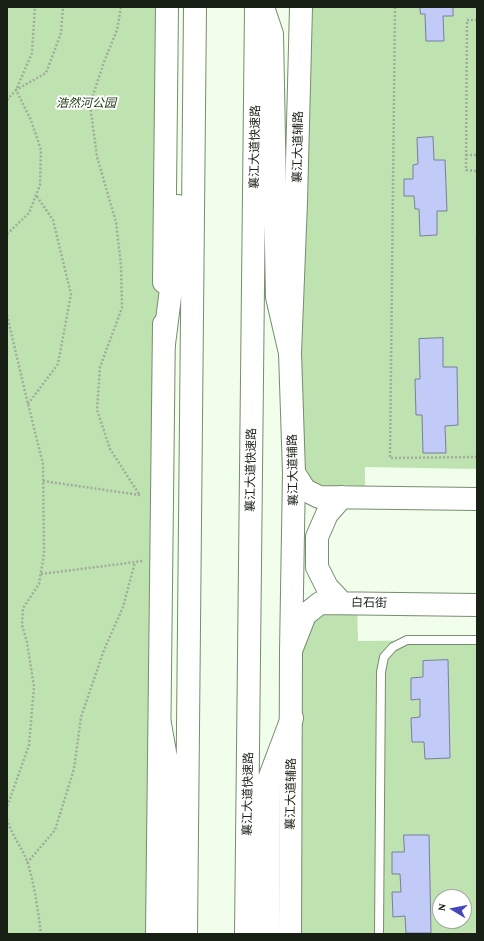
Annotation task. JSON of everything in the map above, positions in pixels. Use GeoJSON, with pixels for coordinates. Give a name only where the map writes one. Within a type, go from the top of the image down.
{"type":"FeatureCollection","features":[{"type":"Feature","properties":{"kind":"main road"},"geometry":{"type":"LineString","coordinates":[[157,934],[167,7]]}},
{"type":"Feature","properties":{"kind":"main road","name":"襄江大道快速路"},"geometry":{"type":"LineString","coordinates":[[246,934],[256,7]]}},
{"type":"Feature","properties":{"kind":"main road"},"geometry":{"type":"LineString","coordinates":[[263,7],[272,34],[277,296],[290,353]]}},
{"type":"Feature","properties":{"kind":"main road","name":"襄江大道辅路"},"geometry":{"type":"LineString","coordinates":[[290,934],[292,718],[291,652],[294,473],[290,353],[301,7]]}},
{"type":"Feature","properties":{"kind":"main road"},"geometry":{"type":"LineString","coordinates":[[164,344],[178,234],[180,98],[195,9]]}},
{"type":"Feature","properties":{"kind":"main road"},"geometry":{"type":"LineString","coordinates":[[186,934],[195,9]]}},
{"type":"Feature","properties":{"kind":"main road"},"geometry":{"type":"LineString","coordinates":[[294,473],[305,490],[319,497],[477,499]]}},
{"type":"Feature","properties":{"kind":"main road"},"geometry":{"type":"LineString","coordinates":[[342,497],[327,514],[317,537],[317,567],[327,588],[342,603]]}},
{"type":"Feature","properties":{"kind":"main road","name":"白石街"},"geometry":{"type":"LineString","coordinates":[[291,652],[305,614],[320,603],[477,605]]}},
{"type":"Feature","properties":{"kind":"main road"},"geometry":{"type":"LineString","coordinates":[[268,934],[269,779],[292,718]]}},
{"type":"Feature","properties":{"kind":"main road"},"geometry":{"type":"LineString","coordinates":[[160,724],[171,786],[169,934]]}},
{"type":"Feature","properties":{"kind":"lane"},"geometry":{"type":"LineString","coordinates":[[379,934],[381,672],[384,657],[393,647],[407,640],[477,640]]}},
{"type":"Feature","properties":{"kind":"path"},"geometry":{"type":"LineString","coordinates":[[7,234],[29,213],[40,185],[41,150],[31,120],[16,90],[32,52],[35,7]]}},
{"type":"Feature","properties":{"kind":"path"},"geometry":{"type":"LineString","coordinates":[[7,100],[16,90],[46,73],[61,33],[63,7]]}},
{"type":"Feature","properties":{"kind":"path"},"geometry":{"type":"LineString","coordinates":[[121,7],[117,30],[104,62],[90,104],[97,157],[116,222],[121,265],[122,308],[100,367],[97,410],[110,449],[139,494]]}},
{"type":"Feature","properties":{"kind":"path"},"geometry":{"type":"LineString","coordinates":[[395,7],[390,458],[477,457]]}},
{"type":"Feature","properties":{"kind":"path"},"geometry":{"type":"LineString","coordinates":[[477,20],[467,20],[466,155],[466,170],[477,171]]}},
{"type":"Feature","properties":{"kind":"path"},"geometry":{"type":"LineString","coordinates":[[466,155],[477,155]]}},
{"type":"Feature","properties":{"kind":"path"},"geometry":{"type":"LineString","coordinates":[[28,404],[58,364],[71,294],[54,220],[36,195]]}},
{"type":"Feature","properties":{"kind":"path"},"geometry":{"type":"LineString","coordinates":[[477,238],[477,309]]}},
{"type":"Feature","properties":{"kind":"path"},"geometry":{"type":"LineString","coordinates":[[7,315],[44,464],[44,554],[39,584],[24,608],[22,626],[27,642],[34,687],[29,746],[7,807]]}},
{"type":"Feature","properties":{"kind":"path"},"geometry":{"type":"LineString","coordinates":[[44,481],[162,498]]}},
{"type":"Feature","properties":{"kind":"path"},"geometry":{"type":"LineString","coordinates":[[41,574],[162,559]]}},
{"type":"Feature","properties":{"kind":"path"},"geometry":{"type":"LineString","coordinates":[[27,862],[55,830],[74,769],[81,717],[104,650],[123,607],[135,562]]}},
{"type":"Feature","properties":{"kind":"path"},"geometry":{"type":"LineString","coordinates":[[7,819],[10,830],[27,862],[36,900],[41,934]]}},
{"type":"Feature","properties":{"kind":"green space","name":"浩然河公园"},"geometry":{"type":"Polygon","coordinates":[[[7,7],[167,7],[157,934],[7,934],[7,7]]]}},
{"type":"Feature","properties":{"kind":"green space"},"geometry":{"type":"Polygon","coordinates":[[[301,7],[477,7],[477,469],[365,467],[365,498],[305,490],[290,353],[301,7]]]}},
{"type":"Feature","properties":{"kind":"green space"},"geometry":{"type":"Polygon","coordinates":[[[357,603],[358,641],[477,640],[477,934],[290,934],[292,718],[305,615],[357,603]]]}},
{"type":"Feature","properties":{"kind":"building"},"geometry":{"type":"Polygon","coordinates":[[[420,7],[453,7],[453,16],[443,16],[444,41],[426,41],[425,14],[421,14],[420,7]]]}},
{"type":"Feature","properties":{"kind":"building"},"geometry":{"type":"Polygon","coordinates":[[[433,137],[434,160],[445,160],[447,211],[437,211],[437,235],[420,236],[419,209],[415,209],[414,196],[404,196],[404,179],[413,179],[413,165],[418,164],[417,138],[433,137]]]}},
{"type":"Feature","properties":{"kind":"building"},"geometry":{"type":"Polygon","coordinates":[[[443,338],[443,367],[457,367],[458,425],[445,426],[446,453],[423,453],[422,415],[416,415],[415,379],[420,379],[419,339],[443,338]]]}},
{"type":"Feature","properties":{"kind":"building"},"geometry":{"type":"Polygon","coordinates":[[[448,660],[450,758],[425,759],[424,742],[412,742],[411,718],[420,717],[420,699],[411,700],[411,678],[423,677],[423,661],[448,660]]]}},
{"type":"Feature","properties":{"kind":"building"},"geometry":{"type":"Polygon","coordinates":[[[404,835],[429,835],[431,933],[406,933],[405,916],[393,917],[392,892],[401,892],[400,874],[392,874],[392,852],[404,852],[404,835]]]}}]}
